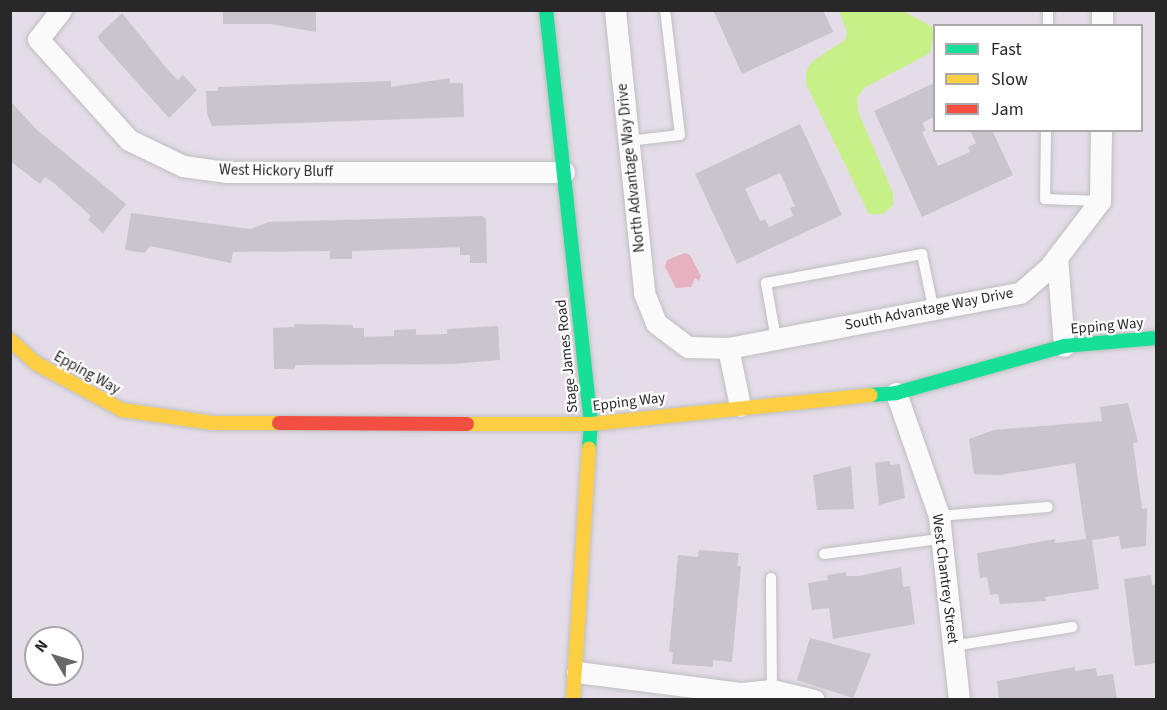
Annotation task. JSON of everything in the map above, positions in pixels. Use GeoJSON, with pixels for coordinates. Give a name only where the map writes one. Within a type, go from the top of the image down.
{"type":"FeatureCollection","features":[{"type":"Feature","properties":{"kind":"street","name":"West Hickory Bluff"},"geometry":{"type":"LineString","coordinates":[[61,10],[38,39],[129,140],[183,166],[226,172],[564,172]]}},
{"type":"Feature","properties":{"kind":"street","name":"Stage James Road"},"geometry":{"type":"LineString","coordinates":[[546,10],[591,424],[577,672],[573,699]]}},
{"type":"Feature","properties":{"kind":"street","name":"North Advantage Way Drive"},"geometry":{"type":"LineString","coordinates":[[615,10],[644,293],[656,323]]}},
{"type":"Feature","properties":{"kind":"street"},"geometry":{"type":"LineString","coordinates":[[1100,201],[1101,132]]}},
{"type":"Feature","properties":{"kind":"street","name":"South Advantage Way Drive"},"geometry":{"type":"LineString","coordinates":[[656,323],[688,346],[728,348],[933,307],[1020,293],[1057,257],[1100,201]]}},
{"type":"Feature","properties":{"kind":"street"},"geometry":{"type":"LineString","coordinates":[[1057,257],[1064,346]]}},
{"type":"Feature","properties":{"kind":"street","name":"Epping Way"},"geometry":{"type":"LineString","coordinates":[[10,340],[37,364],[122,410],[213,423],[591,424],[740,406],[896,393],[1064,346],[1156,338]]}},
{"type":"Feature","properties":{"kind":"street"},"geometry":{"type":"LineString","coordinates":[[728,348],[740,406]]}},
{"type":"Feature","properties":{"kind":"street","name":"West Chantrey Street"},"geometry":{"type":"LineString","coordinates":[[896,393],[939,516],[939,539],[959,699]]}},
{"type":"Feature","properties":{"kind":"street"},"geometry":{"type":"LineString","coordinates":[[577,672],[742,693],[814,699]]}},
{"type":"Feature","properties":{"kind":"lane"},"geometry":{"type":"LineString","coordinates":[[628,141],[681,135],[665,10]]}},
{"type":"Feature","properties":{"kind":"lane"},"geometry":{"type":"LineString","coordinates":[[1046,132],[1045,199],[1100,201]]}},
{"type":"Feature","properties":{"kind":"lane"},"geometry":{"type":"LineString","coordinates":[[776,339],[766,283],[922,254],[933,307]]}},
{"type":"Feature","properties":{"kind":"lane"},"geometry":{"type":"LineString","coordinates":[[939,516],[1048,507]]}},
{"type":"Feature","properties":{"kind":"lane"},"geometry":{"type":"LineString","coordinates":[[824,554],[939,539]]}},
{"type":"Feature","properties":{"kind":"lane"},"geometry":{"type":"LineString","coordinates":[[771,578],[771,695]]}},
{"type":"Feature","properties":{"kind":"lane"},"geometry":{"type":"LineString","coordinates":[[953,646],[1073,627]]}},
{"type":"Feature","properties":{"kind":"shaded area"},"geometry":{"type":"Polygon","coordinates":[[[839,11],[903,11],[931,26],[933,31],[930,53],[864,88],[857,98],[858,112],[893,193],[893,205],[883,214],[869,214],[806,84],[806,71],[813,61],[845,40],[847,32],[839,11]]]}},
{"type":"Feature","properties":{"kind":"shaded area"},"geometry":{"type":"Polygon","coordinates":[[[685,253],[690,255],[701,276],[699,281],[695,278],[691,287],[676,288],[665,267],[667,260],[685,253]]]}},
{"type":"Feature","properties":{"kind":"building"},"geometry":{"type":"Polygon","coordinates":[[[223,10],[316,10],[316,32],[270,24],[223,24],[223,10]]]}},
{"type":"Feature","properties":{"kind":"building"},"geometry":{"type":"Polygon","coordinates":[[[713,10],[823,10],[833,32],[742,74],[713,10]]]}},
{"type":"Feature","properties":{"kind":"building"},"geometry":{"type":"Polygon","coordinates":[[[122,13],[168,70],[178,80],[183,75],[197,90],[169,118],[99,40],[98,36],[122,13]]]}},
{"type":"Feature","properties":{"kind":"building"},"geometry":{"type":"Polygon","coordinates":[[[450,78],[450,83],[463,83],[464,117],[212,126],[207,114],[206,91],[218,91],[218,87],[391,81],[391,87],[450,78]]]}},
{"type":"Feature","properties":{"kind":"building"},"geometry":{"type":"Polygon","coordinates":[[[933,83],[933,118],[922,123],[926,130],[922,132],[938,166],[970,152],[968,147],[976,143],[971,132],[993,132],[1013,175],[922,217],[874,111],[933,83]]]}},
{"type":"Feature","properties":{"kind":"building"},"geometry":{"type":"Polygon","coordinates":[[[10,101],[37,130],[126,204],[103,233],[88,220],[91,216],[55,184],[45,177],[40,184],[10,161],[10,101]]]}},
{"type":"Feature","properties":{"kind":"building"},"geometry":{"type":"Polygon","coordinates":[[[800,124],[842,215],[737,264],[695,174],[800,124]],[[780,173],[745,189],[760,221],[765,219],[769,227],[793,216],[790,208],[795,206],[780,173]]]}},
{"type":"Feature","properties":{"kind":"building"},"geometry":{"type":"Polygon","coordinates":[[[131,213],[250,229],[269,222],[482,216],[486,219],[487,263],[470,263],[470,255],[460,255],[460,247],[352,251],[352,259],[330,259],[330,251],[233,252],[231,263],[150,246],[145,253],[125,250],[131,213]]]}},
{"type":"Feature","properties":{"kind":"building"},"geometry":{"type":"Polygon","coordinates":[[[294,324],[353,325],[353,328],[364,328],[364,337],[394,336],[394,330],[416,329],[416,335],[447,334],[447,329],[498,326],[500,360],[453,364],[295,365],[295,369],[274,369],[273,328],[294,327],[294,324]]]}},
{"type":"Feature","properties":{"kind":"building"},"geometry":{"type":"Polygon","coordinates":[[[1128,403],[1138,442],[1133,443],[1142,509],[1147,508],[1146,546],[1121,549],[1119,536],[1092,540],[1099,589],[1045,597],[1046,601],[1000,604],[998,594],[990,595],[987,577],[980,578],[977,553],[1055,539],[1055,543],[1086,539],[1075,463],[1000,475],[974,474],[969,439],[994,430],[1102,421],[1100,407],[1128,403]]]}},
{"type":"Feature","properties":{"kind":"building"},"geometry":{"type":"Polygon","coordinates":[[[890,461],[890,465],[900,464],[905,498],[879,505],[875,463],[890,461]]]}},
{"type":"Feature","properties":{"kind":"building"},"geometry":{"type":"Polygon","coordinates":[[[851,466],[854,509],[817,510],[813,475],[851,466]]]}},
{"type":"Feature","properties":{"kind":"building"},"geometry":{"type":"Polygon","coordinates":[[[699,550],[739,553],[737,566],[741,566],[732,662],[713,660],[713,667],[672,664],[673,652],[669,652],[678,555],[698,557],[699,550]]]}},
{"type":"Feature","properties":{"kind":"building"},"geometry":{"type":"Polygon","coordinates":[[[901,567],[903,587],[910,586],[915,624],[833,639],[829,608],[812,610],[808,583],[828,580],[827,575],[846,572],[846,576],[859,576],[901,567]]]}},
{"type":"Feature","properties":{"kind":"building"},"geometry":{"type":"Polygon","coordinates":[[[1151,575],[1152,585],[1156,584],[1156,663],[1135,666],[1124,579],[1151,575]]]}},
{"type":"Feature","properties":{"kind":"building"},"geometry":{"type":"Polygon","coordinates":[[[810,638],[871,654],[853,698],[797,680],[810,638]]]}},
{"type":"Feature","properties":{"kind":"building"},"geometry":{"type":"Polygon","coordinates":[[[1075,667],[1075,671],[1096,668],[1097,676],[1113,674],[1117,699],[999,699],[997,681],[1075,667]]]}},
{"type":"Feature","properties":{"kind":"traffic: fast"},"geometry":{"type":"LineString","coordinates":[[546,10],[591,424],[589,449]]}},
{"type":"Feature","properties":{"kind":"traffic: fast"},"geometry":{"type":"LineString","coordinates":[[870,395],[896,393],[1064,346],[1156,338]]}},
{"type":"Feature","properties":{"kind":"traffic: slow"},"geometry":{"type":"LineString","coordinates":[[10,340],[37,364],[122,410],[213,423],[279,423]]}},
{"type":"Feature","properties":{"kind":"traffic: slow"},"geometry":{"type":"LineString","coordinates":[[467,424],[591,424],[870,395]]}},
{"type":"Feature","properties":{"kind":"traffic: slow"},"geometry":{"type":"LineString","coordinates":[[573,700],[589,449]]}},
{"type":"Feature","properties":{"kind":"traffic: jam"},"geometry":{"type":"LineString","coordinates":[[279,423],[467,424]]}}]}
